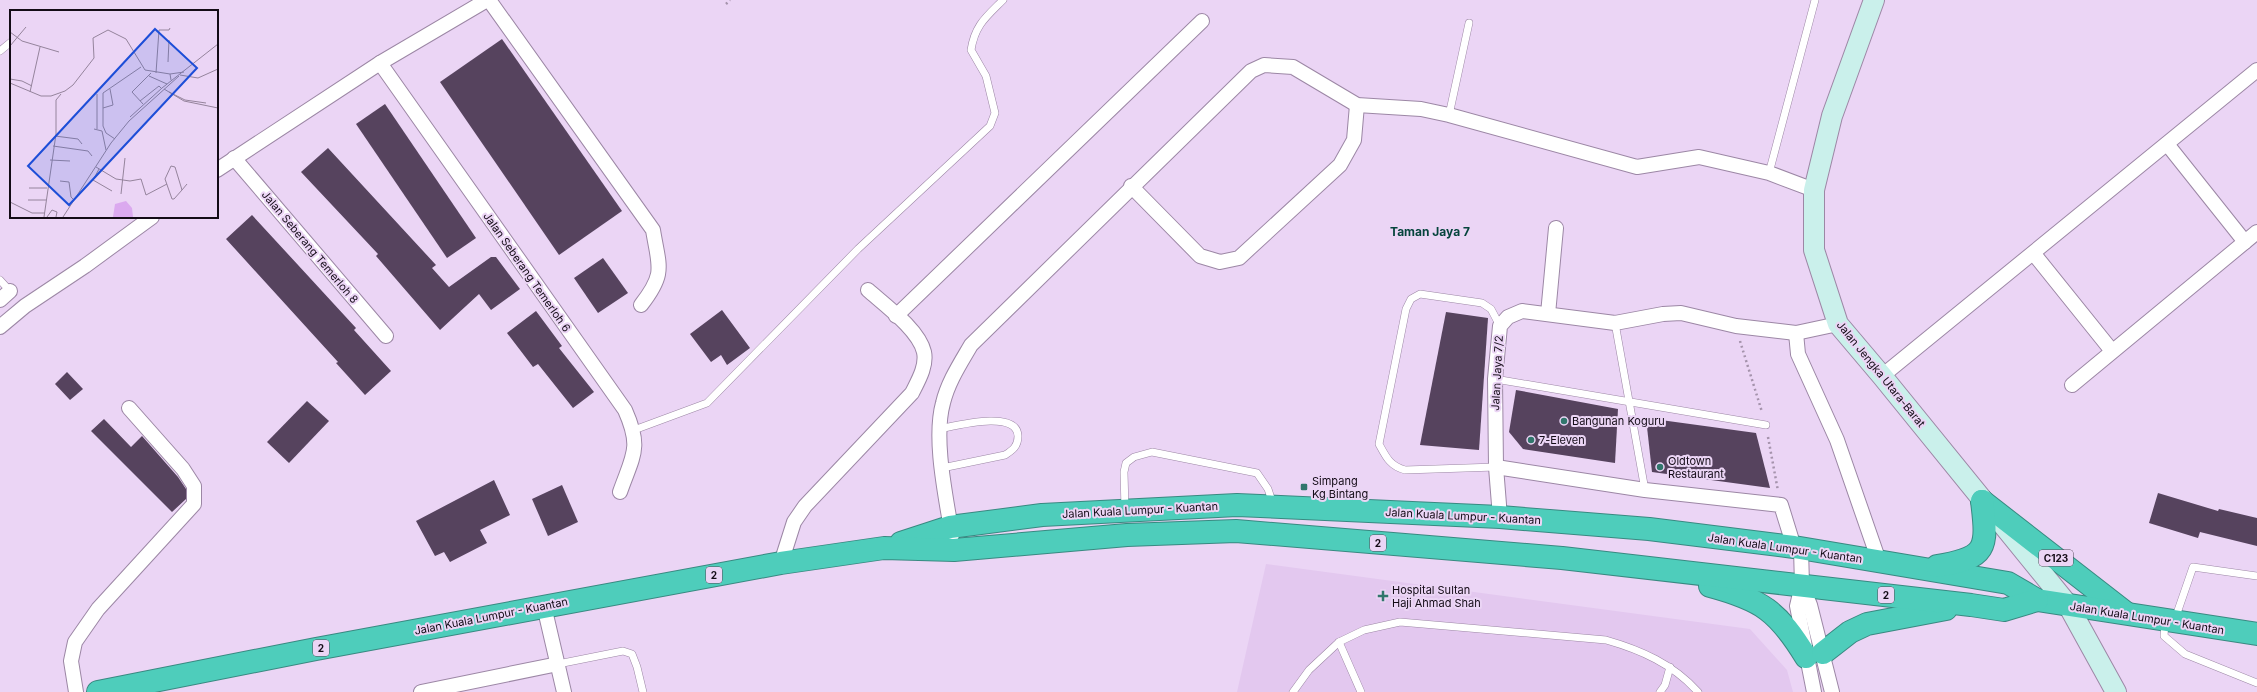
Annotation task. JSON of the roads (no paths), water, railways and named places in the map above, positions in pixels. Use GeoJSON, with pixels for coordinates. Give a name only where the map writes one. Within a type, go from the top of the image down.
{"type":"FeatureCollection","features":[{"type":"Feature","properties":{"kind":"highway"},"geometry":{"type":"LineString","coordinates":[[1922,569],[1964,562],[1975,555],[1983,546],[1986,534],[1982,501]]}},
{"type":"Feature","properties":{"kind":"highway","name":"C123"},"geometry":{"type":"LineString","coordinates":[[1982,501],[2129,615]]}},
{"type":"Feature","properties":{"kind":"highway","name":"Jalan Kuala Lumpur - Kuantan"},"geometry":{"type":"LineString","coordinates":[[98,692],[544,606],[781,563],[884,548],[950,527],[1042,515],[1237,505],[1500,517],[1648,529],[1797,548],[2008,583],[2038,600],[2169,622],[2257,634]]}},
{"type":"Feature","properties":{"kind":"highway","name":"Jalan Kuala Lumpur - Kuantan"},"geometry":{"type":"LineString","coordinates":[[884,548],[954,550],[1127,535],[1236,531],[1562,558],[1802,585],[2004,610],[2038,600]]}},
{"type":"Feature","properties":{"kind":"highway"},"geometry":{"type":"LineString","coordinates":[[1633,566],[1740,594],[1759,602],[1782,622],[1814,655],[1850,632],[1867,624],[1971,605]]}},
{"type":"Feature","properties":{"kind":"street"},"geometry":{"type":"LineString","coordinates":[[218,169],[380,63],[488,0],[653,230],[660,270],[655,287],[641,305]]}},
{"type":"Feature","properties":{"kind":"street","name":"Jalan Jengka Utara-Barat"},"geometry":{"type":"LineString","coordinates":[[1874,0],[1832,116],[1814,190],[1814,250],[1838,324],[1882,376],[2068,606],[2116,692]]}},
{"type":"Feature","properties":{"kind":"street"},"geometry":{"type":"LineString","coordinates":[[896,316],[1202,21]]}},
{"type":"Feature","properties":{"kind":"street","name":"Jalan Seberang Temerloh 6"},"geometry":{"type":"LineString","coordinates":[[380,63],[625,410],[634,430],[635,449],[620,492]]}},
{"type":"Feature","properties":{"kind":"street"},"geometry":{"type":"LineString","coordinates":[[954,550],[942,468],[939,428],[942,404],[951,378],[971,346],[1131,186],[1251,71],[1264,65],[1293,67],[1356,105],[1421,109],[1449,115],[1637,167],[1699,157],[1769,173],[1814,190]]}},
{"type":"Feature","properties":{"kind":"street"},"geometry":{"type":"LineString","coordinates":[[1882,376],[2034,254],[2257,70]]}},
{"type":"Feature","properties":{"kind":"street"},"geometry":{"type":"LineString","coordinates":[[1131,186],[1200,256],[1220,262],[1239,258],[1340,165],[1354,140],[1356,105]]}},
{"type":"Feature","properties":{"kind":"street"},"geometry":{"type":"LineString","coordinates":[[2167,144],[2245,242]]}},
{"type":"Feature","properties":{"kind":"street","name":"Jalan Seberang Temerloh 8"},"geometry":{"type":"LineString","coordinates":[[234,158],[386,336]]}},
{"type":"Feature","properties":{"kind":"street"},"geometry":{"type":"LineString","coordinates":[[0,326],[25,306],[85,266],[151,218]]}},
{"type":"Feature","properties":{"kind":"street"},"geometry":{"type":"LineString","coordinates":[[1548,314],[1556,228]]}},
{"type":"Feature","properties":{"kind":"street"},"geometry":{"type":"LineString","coordinates":[[2072,385],[2257,232]]}},
{"type":"Feature","properties":{"kind":"street"},"geometry":{"type":"LineString","coordinates":[[2034,254],[2112,351]]}},
{"type":"Feature","properties":{"kind":"street"},"geometry":{"type":"LineString","coordinates":[[781,563],[794,522],[805,506],[912,393],[922,372],[924,352],[914,333],[868,290]]}},
{"type":"Feature","properties":{"kind":"street","name":"Jalan Jaya 7/2"},"geometry":{"type":"LineString","coordinates":[[1500,517],[1496,467],[1495,379],[1500,326],[1508,317],[1522,311],[1615,323],[1663,314],[1681,313],[1736,326],[1796,334]]}},
{"type":"Feature","properties":{"kind":"street"},"geometry":{"type":"LineString","coordinates":[[1838,324],[1796,334],[1798,354],[1837,440],[1879,561]]}},
{"type":"Feature","properties":{"kind":"street"},"geometry":{"type":"LineString","coordinates":[[76,692],[71,661],[75,642],[98,609],[194,504],[194,486],[183,469],[129,408]]}},
{"type":"Feature","properties":{"kind":"street"},"geometry":{"type":"LineString","coordinates":[[1496,467],[1645,490],[1781,505],[1797,548],[1802,585],[1810,604],[1814,655],[1814,692]]}},
{"type":"Feature","properties":{"kind":"street"},"geometry":{"type":"LineString","coordinates":[[544,606],[564,692]]}},
{"type":"Feature","properties":{"kind":"street"},"geometry":{"type":"LineString","coordinates":[[1814,655],[1832,692]]}},
{"type":"Feature","properties":{"kind":"street"},"geometry":{"type":"LineString","coordinates":[[421,692],[558,664]]}},
{"type":"Feature","properties":{"kind":"lane"},"geometry":{"type":"LineString","coordinates":[[634,430],[707,403],[858,249],[990,126],[995,113],[986,76],[971,50],[974,34],[985,18],[1003,0]]}},
{"type":"Feature","properties":{"kind":"lane"},"geometry":{"type":"LineString","coordinates":[[1769,173],[1815,0]]}},
{"type":"Feature","properties":{"kind":"lane"},"geometry":{"type":"LineString","coordinates":[[1449,115],[1469,23]]}},
{"type":"Feature","properties":{"kind":"lane"},"geometry":{"type":"LineString","coordinates":[[0,51],[10,43]]}},
{"type":"Feature","properties":{"kind":"lane"},"geometry":{"type":"LineString","coordinates":[[0,280],[5,296]]}},
{"type":"Feature","properties":{"kind":"lane"},"geometry":{"type":"LineString","coordinates":[[1496,467],[1405,470],[1394,467],[1385,457],[1379,444],[1406,309],[1411,299],[1420,294],[1482,303],[1491,309],[1500,326]]}},
{"type":"Feature","properties":{"kind":"lane"},"geometry":{"type":"LineString","coordinates":[[1615,323],[1645,490]]}},
{"type":"Feature","properties":{"kind":"lane"},"geometry":{"type":"LineString","coordinates":[[1495,379],[1766,425]]}},
{"type":"Feature","properties":{"kind":"lane"},"geometry":{"type":"LineString","coordinates":[[939,428],[994,420],[1011,424],[1018,433],[1018,443],[1005,455],[942,468]]}},
{"type":"Feature","properties":{"kind":"lane"},"geometry":{"type":"LineString","coordinates":[[1125,510],[1124,472],[1126,463],[1134,457],[1152,452],[1257,473],[1268,489],[1274,507]]}},
{"type":"Feature","properties":{"kind":"lane"},"geometry":{"type":"LineString","coordinates":[[2257,576],[2193,567],[2164,636],[2185,654],[2257,683]]}},
{"type":"Feature","properties":{"kind":"lane"},"geometry":{"type":"LineString","coordinates":[[1293,692],[1309,670],[1340,642],[1364,630],[1400,622],[1606,640],[1636,648],[1670,667],[1695,691]]}},
{"type":"Feature","properties":{"kind":"lane"},"geometry":{"type":"LineString","coordinates":[[1340,642],[1361,692]]}},
{"type":"Feature","properties":{"kind":"lane"},"geometry":{"type":"LineString","coordinates":[[558,664],[623,650],[632,654],[643,692]]}},
{"type":"Feature","properties":{"kind":"lane"},"geometry":{"type":"LineString","coordinates":[[1660,692],[1665,684],[1670,667]]}},
{"type":"Feature","properties":{"kind":"place","name":"Bangunan Koguru"},"geometry":{"type":"Point","coordinates":[1564,421]}},
{"type":"Feature","properties":{"kind":"place","name":"7-Eleven"},"geometry":{"type":"Point","coordinates":[1531,440]}},
{"type":"Feature","properties":{"kind":"place","name":"Oldtown Restaurant"},"geometry":{"type":"Point","coordinates":[1660,467]}},
{"type":"Feature","properties":{"kind":"place","name":"Simpang Kg Bintang"},"geometry":{"type":"Point","coordinates":[1304,487]}},
{"type":"Feature","properties":{"kind":"place","name":"Hospital Sultan Haji Ahmad Shah"},"geometry":{"type":"Point","coordinates":[1383,596]}},
{"type":"Feature","properties":{"kind":"district","name":"Taman Jaya 7"},"geometry":{"type":"Point","coordinates":[1430,232]}}]}
